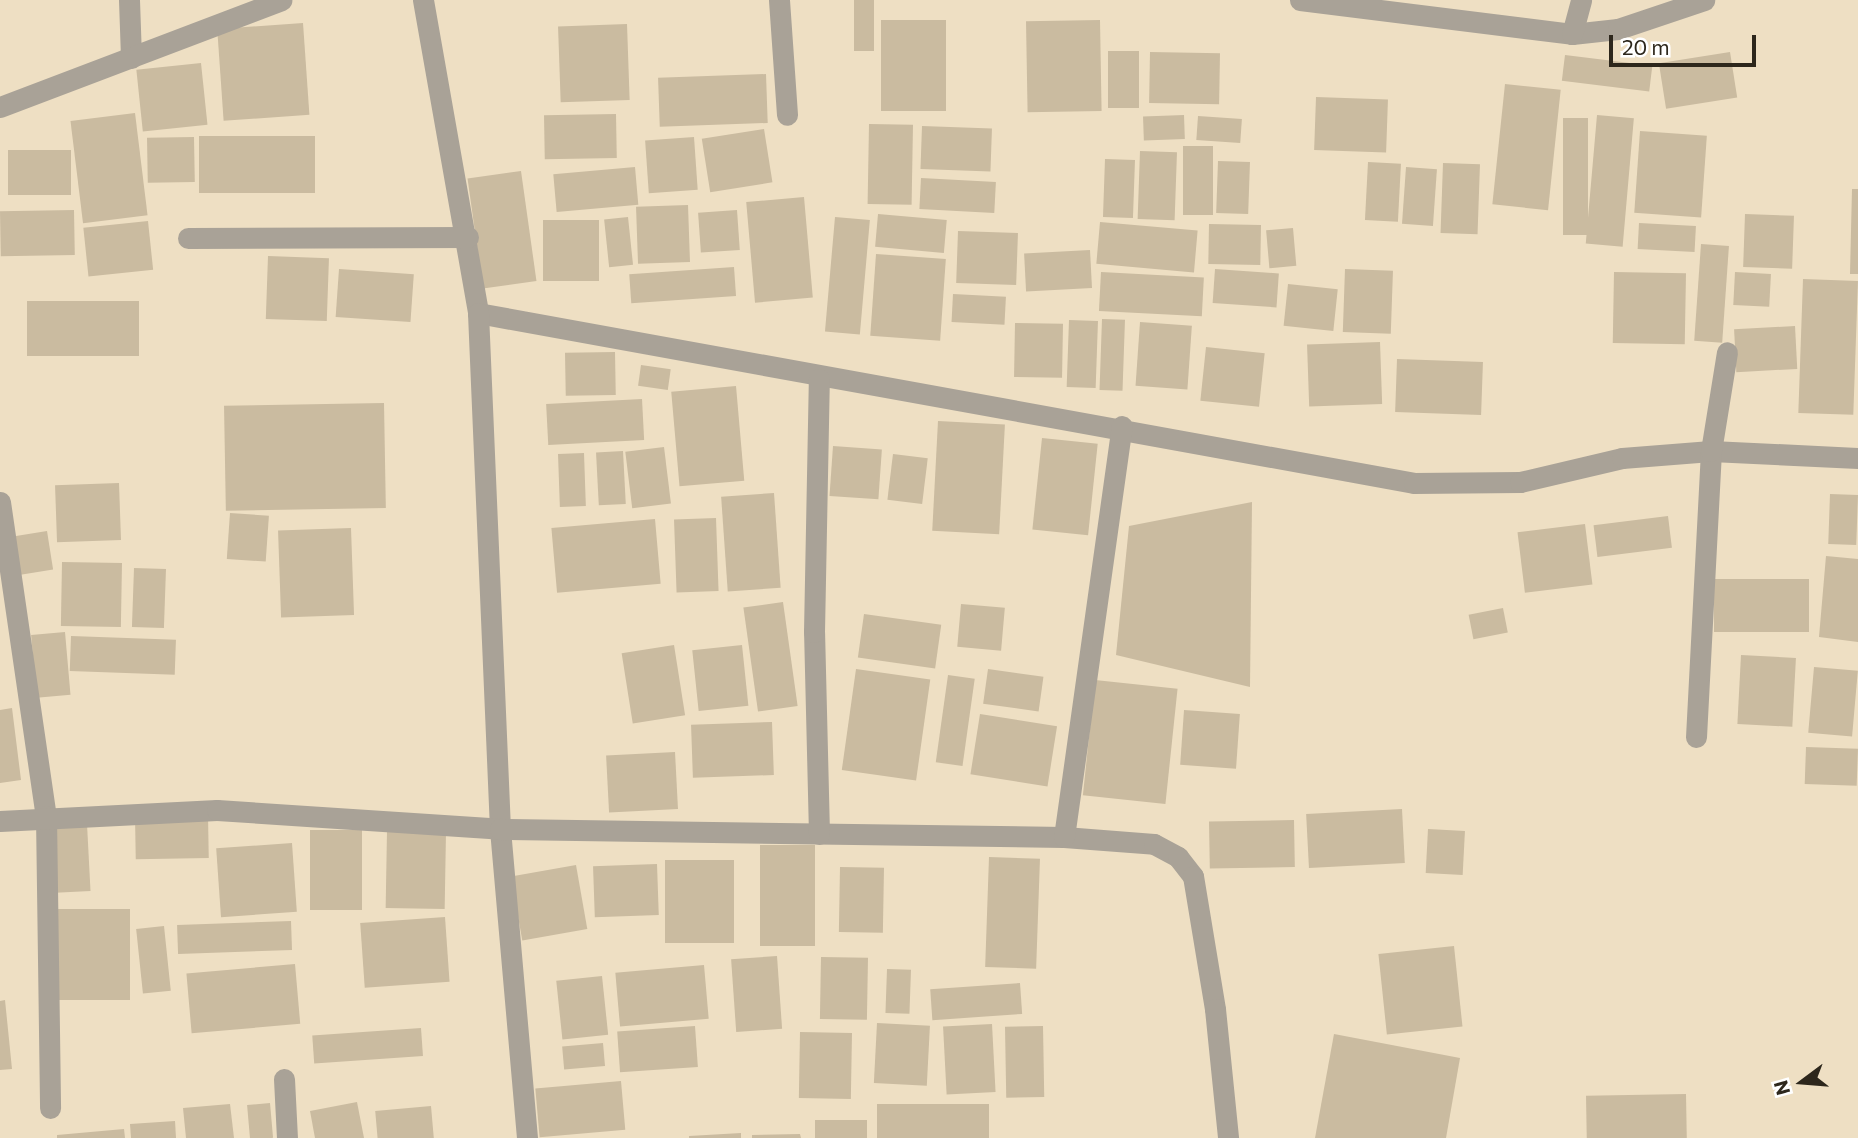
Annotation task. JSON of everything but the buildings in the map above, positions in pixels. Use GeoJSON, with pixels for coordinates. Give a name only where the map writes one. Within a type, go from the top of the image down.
{"type":"FeatureCollection","features":[{"type":"Feature","properties":{"kind":"street"},"geometry":{"type":"LineString","coordinates":[[129,0],[131,58]]}},
{"type":"Feature","properties":{"kind":"street"},"geometry":{"type":"LineString","coordinates":[[0,107],[281,0]]}},
{"type":"Feature","properties":{"kind":"street"},"geometry":{"type":"LineString","coordinates":[[423,0],[468,237],[478,313],[500,828],[527,1138]]}},
{"type":"Feature","properties":{"kind":"street"},"geometry":{"type":"LineString","coordinates":[[779,0],[787,115]]}},
{"type":"Feature","properties":{"kind":"street"},"geometry":{"type":"LineString","coordinates":[[1300,0],[1572,34],[1618,29],[1704,0]]}},
{"type":"Feature","properties":{"kind":"street"},"geometry":{"type":"LineString","coordinates":[[1572,34],[1581,0]]}},
{"type":"Feature","properties":{"kind":"street"},"geometry":{"type":"LineString","coordinates":[[188,238],[468,237]]}},
{"type":"Feature","properties":{"kind":"street"},"geometry":{"type":"LineString","coordinates":[[478,313],[615,334],[819,379],[1122,426],[1414,484],[1520,482],[1622,458],[1712,451],[1858,458]]}},
{"type":"Feature","properties":{"kind":"street"},"geometry":{"type":"LineString","coordinates":[[1696,737],[1712,451],[1727,352]]}},
{"type":"Feature","properties":{"kind":"street"},"geometry":{"type":"LineString","coordinates":[[819,379],[814,632],[819,834]]}},
{"type":"Feature","properties":{"kind":"street"},"geometry":{"type":"LineString","coordinates":[[1064,837],[1122,426]]}},
{"type":"Feature","properties":{"kind":"street"},"geometry":{"type":"LineString","coordinates":[[0,502],[46,816],[50,1108]]}},
{"type":"Feature","properties":{"kind":"street"},"geometry":{"type":"LineString","coordinates":[[0,821],[46,816],[217,810],[500,828],[1064,837],[1154,844],[1178,857],[1193,876],[1215,1009],[1228,1138]]}},
{"type":"Feature","properties":{"kind":"street"},"geometry":{"type":"LineString","coordinates":[[284,1079],[287,1138]]}}]}
